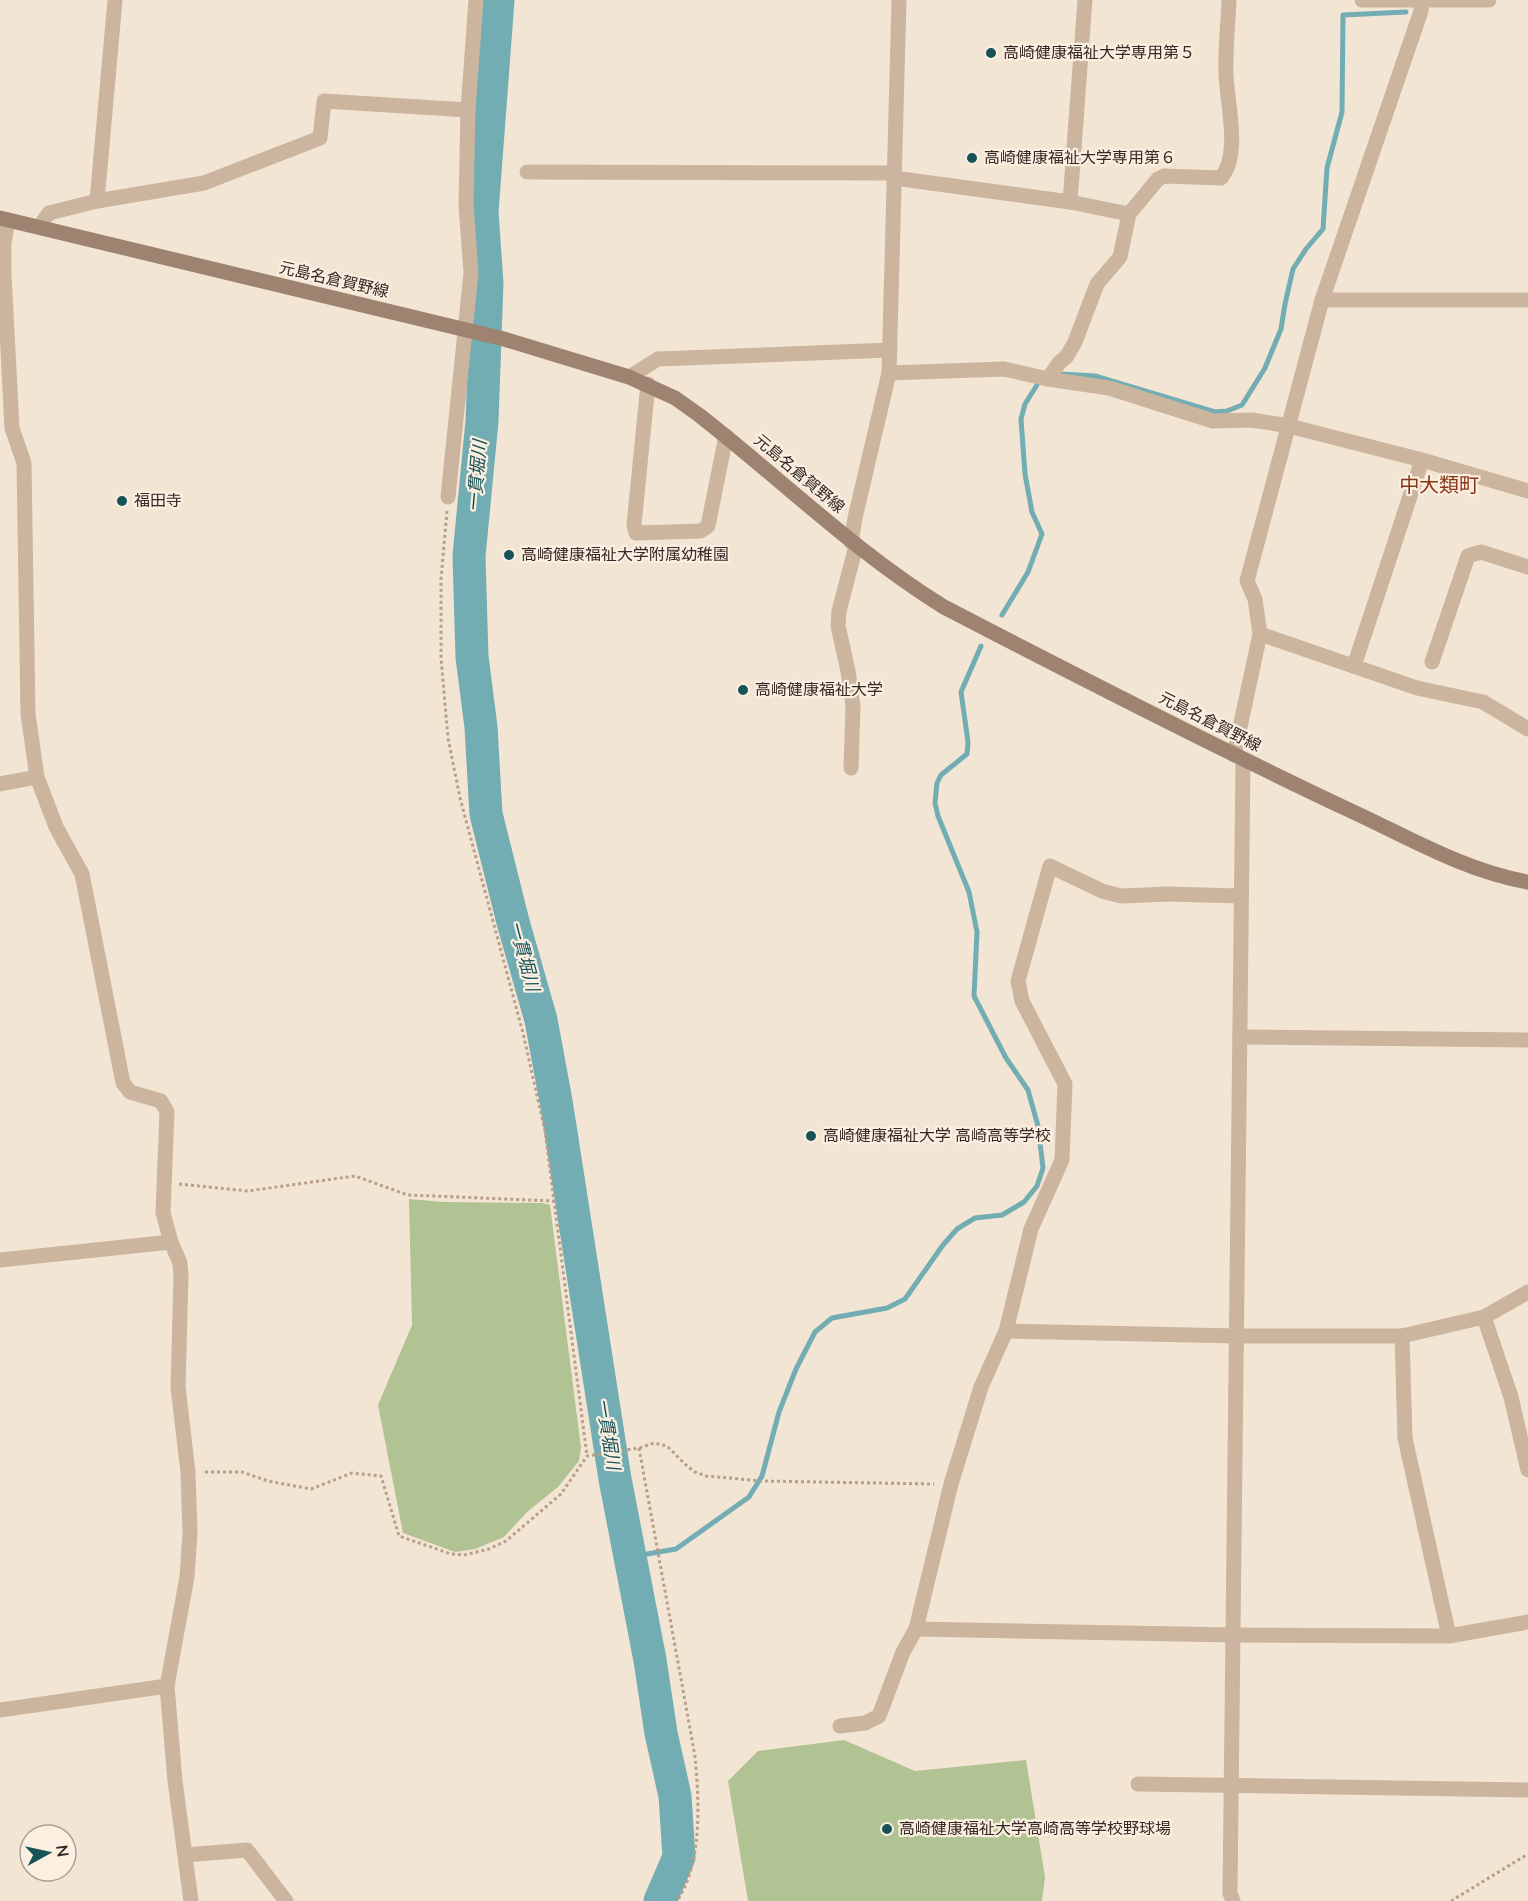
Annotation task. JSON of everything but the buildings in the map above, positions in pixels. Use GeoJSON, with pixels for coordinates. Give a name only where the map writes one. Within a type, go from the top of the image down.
{"type":"FeatureCollection","features":[{"type":"Feature","properties":{"kind":"main road","name":"元島名倉賀野線"},"geometry":{"type":"LineString","coordinates":[[4,219],[466,329],[648,384],[675,398],[726,436],[854,544],[907,585],[944,607],[1238,757],[1465,865],[1528,882]]}},
{"type":"Feature","properties":{"kind":"street"},"geometry":{"type":"LineString","coordinates":[[97,201],[115,0]]}},
{"type":"Feature","properties":{"kind":"street"},"geometry":{"type":"LineString","coordinates":[[448,497],[471,273],[466,204],[468,110],[476,0]]}},
{"type":"Feature","properties":{"kind":"street"},"geometry":{"type":"LineString","coordinates":[[851,768],[853,706],[838,626],[839,611],[854,544],[855,518],[889,373],[899,0]]}},
{"type":"Feature","properties":{"kind":"street"},"geometry":{"type":"LineString","coordinates":[[1070,202],[1085,0]]}},
{"type":"Feature","properties":{"kind":"street"},"geometry":{"type":"LineString","coordinates":[[1048,379],[1075,342],[1097,284],[1120,257],[1129,214],[1158,179],[1164,176],[1221,178],[1227,171],[1231,155],[1230,109],[1226,75],[1229,0]]}},
{"type":"Feature","properties":{"kind":"street"},"geometry":{"type":"LineString","coordinates":[[1362,0],[1489,0]]}},
{"type":"Feature","properties":{"kind":"street"},"geometry":{"type":"LineString","coordinates":[[1233,1901],[1230,1893],[1240,1037],[1238,757],[1260,634],[1254,599],[1246,581],[1322,300],[1421,11],[1422,1]]}},
{"type":"Feature","properties":{"kind":"street"},"geometry":{"type":"LineString","coordinates":[[39,227],[49,213],[97,201],[204,183],[320,138],[324,101],[468,110]]}},
{"type":"Feature","properties":{"kind":"street"},"geometry":{"type":"LineString","coordinates":[[527,172],[893,175],[1070,202],[1129,214]]}},
{"type":"Feature","properties":{"kind":"street"},"geometry":{"type":"LineString","coordinates":[[4,219],[2,274],[4,363],[12,428],[24,463],[28,714],[37,777],[56,827],[82,874],[123,1083],[130,1092],[161,1101],[167,1112],[163,1213],[180,1263],[178,1387],[188,1472],[190,1533],[187,1577],[167,1686],[175,1781],[191,1901]]}},
{"type":"Feature","properties":{"kind":"street"},"geometry":{"type":"LineString","coordinates":[[1322,300],[1528,300]]}},
{"type":"Feature","properties":{"kind":"street"},"geometry":{"type":"LineString","coordinates":[[629,377],[658,360],[890,350]]}},
{"type":"Feature","properties":{"kind":"street"},"geometry":{"type":"LineString","coordinates":[[889,373],[1004,369],[1048,379],[1109,388],[1213,421],[1252,420],[1288,426],[1422,460],[1528,491]]}},
{"type":"Feature","properties":{"kind":"street"},"geometry":{"type":"LineString","coordinates":[[648,384],[634,525],[636,533],[701,531],[708,526],[726,436]]}},
{"type":"Feature","properties":{"kind":"street"},"geometry":{"type":"LineString","coordinates":[[1354,666],[1422,460]]}},
{"type":"Feature","properties":{"kind":"street"},"geometry":{"type":"LineString","coordinates":[[1432,662],[1468,556],[1481,552],[1528,567]]}},
{"type":"Feature","properties":{"kind":"street"},"geometry":{"type":"LineString","coordinates":[[1260,634],[1417,688],[1483,702],[1528,729]]}},
{"type":"Feature","properties":{"kind":"street"},"geometry":{"type":"LineString","coordinates":[[0,784],[37,777]]}},
{"type":"Feature","properties":{"kind":"street"},"geometry":{"type":"LineString","coordinates":[[840,1726],[865,1723],[879,1716],[903,1652],[916,1629],[951,1484],[981,1387],[1006,1331],[1032,1229],[1062,1160],[1065,1084],[1022,1001],[1018,981],[1050,866],[1102,891],[1121,896],[1168,894],[1240,896]]}},
{"type":"Feature","properties":{"kind":"street"},"geometry":{"type":"LineString","coordinates":[[1240,1037],[1528,1040]]}},
{"type":"Feature","properties":{"kind":"street"},"geometry":{"type":"LineString","coordinates":[[0,1260],[171,1242]]}},
{"type":"Feature","properties":{"kind":"street"},"geometry":{"type":"LineString","coordinates":[[1006,1331],[1237,1336],[1402,1336],[1484,1317],[1528,1292]]}},
{"type":"Feature","properties":{"kind":"street"},"geometry":{"type":"LineString","coordinates":[[1484,1317],[1511,1397],[1528,1470]]}},
{"type":"Feature","properties":{"kind":"street"},"geometry":{"type":"LineString","coordinates":[[1402,1336],[1405,1438],[1449,1636]]}},
{"type":"Feature","properties":{"kind":"street"},"geometry":{"type":"LineString","coordinates":[[916,1629],[1234,1635],[1449,1636],[1528,1622]]}},
{"type":"Feature","properties":{"kind":"street"},"geometry":{"type":"LineString","coordinates":[[0,1710],[167,1686]]}},
{"type":"Feature","properties":{"kind":"street"},"geometry":{"type":"LineString","coordinates":[[1138,1784],[1528,1790]]}},
{"type":"Feature","properties":{"kind":"street"},"geometry":{"type":"LineString","coordinates":[[185,1855],[247,1851],[286,1901]]}},
{"type":"Feature","properties":{"kind":"path"},"geometry":{"type":"LineString","coordinates":[[188,1472],[242,1472],[267,1481],[311,1490],[352,1473],[381,1476],[399,1536],[464,1556],[489,1549],[506,1541],[561,1494],[587,1456],[545,1131],[523,1034],[460,798],[448,738],[441,658],[441,591],[448,497]]}},
{"type":"Feature","properties":{"kind":"path"},"geometry":{"type":"LineString","coordinates":[[164,1183],[248,1191],[355,1176],[408,1195],[554,1201]]}},
{"type":"Feature","properties":{"kind":"path"},"geometry":{"type":"LineString","coordinates":[[587,1456],[639,1448],[654,1443],[667,1446],[695,1472],[706,1476],[762,1481],[951,1484]]}},
{"type":"Feature","properties":{"kind":"path"},"geometry":{"type":"LineString","coordinates":[[639,1448],[695,1756],[699,1799],[693,1861],[677,1901]]}},
{"type":"Feature","properties":{"kind":"path"},"geometry":{"type":"LineString","coordinates":[[1451,1901],[1528,1854]]}},
{"type":"Feature","properties":{"kind":"green space"},"geometry":{"type":"Polygon","coordinates":[[[409,1199],[550,1205],[581,1448],[579,1461],[558,1487],[527,1512],[504,1537],[475,1549],[455,1552],[403,1533],[378,1405],[412,1325],[409,1199]]]}},
{"type":"Feature","properties":{"kind":"green space","name":"高崎健康福祉大学高崎高等学校野球場"},"geometry":{"type":"Polygon","coordinates":[[[844,1740],[915,1771],[1026,1760],[1045,1877],[1042,1901],[748,1901],[728,1781],[758,1751],[844,1740]]]}},
{"type":"Feature","properties":{"kind":"waterway","name":"一貫堀川"},"geometry":{"type":"LineString","coordinates":[[498,0],[482,212],[487,283],[482,421],[469,556],[472,657],[481,727],[486,814],[541,1020],[556,1101],[615,1479],[650,1660],[661,1733],[675,1796],[679,1857],[660,1901]]}},
{"type":"Feature","properties":{"kind":"waterway"},"geometry":{"type":"LineString","coordinates":[[1061,374],[1095,376],[1215,412],[1227,411],[1242,405],[1265,368],[1281,329],[1293,269],[1323,229],[1327,168],[1342,112],[1343,15],[1406,12]]}},
{"type":"Feature","properties":{"kind":"waterway"},"geometry":{"type":"LineString","coordinates":[[1002,615],[1028,572],[1042,534],[1032,512],[1025,474],[1021,419],[1025,404],[1037,385]]}},
{"type":"Feature","properties":{"kind":"waterway"},"geometry":{"type":"LineString","coordinates":[[630,1557],[676,1549],[749,1497],[762,1476],[779,1412],[796,1369],[815,1332],[832,1318],[887,1308],[905,1299],[957,1229],[975,1218],[1002,1215],[1024,1202],[1037,1186],[1043,1168],[1038,1126],[1028,1090],[1006,1058],[974,996],[977,932],[969,892],[938,816],[935,803],[937,783],[941,775],[967,754],[968,742],[961,692],[981,646]]}},
{"type":"Feature","properties":{"kind":"place","name":"高崎健康福祉大学専用第５"},"geometry":{"type":"Point","coordinates":[991,53]}},
{"type":"Feature","properties":{"kind":"place","name":"高崎健康福祉大学専用第６"},"geometry":{"type":"Point","coordinates":[972,158]}},
{"type":"Feature","properties":{"kind":"place","name":"福田寺"},"geometry":{"type":"Point","coordinates":[122,501]}},
{"type":"Feature","properties":{"kind":"place","name":"高崎健康福祉大学附属幼稚園"},"geometry":{"type":"Point","coordinates":[509,555]}},
{"type":"Feature","properties":{"kind":"place","name":"高崎健康福祉大学"},"geometry":{"type":"Point","coordinates":[743,690]}},
{"type":"Feature","properties":{"kind":"place","name":"高崎健康福祉大学 高崎高等学校"},"geometry":{"type":"Point","coordinates":[811,1136]}},
{"type":"Feature","properties":{"kind":"place","name":"高崎健康福祉大学高崎高等学校野球場"},"geometry":{"type":"Point","coordinates":[887,1829]}},
{"type":"Feature","properties":{"kind":"district","name":"中大類町"},"geometry":{"type":"Point","coordinates":[1439,485]}}]}
